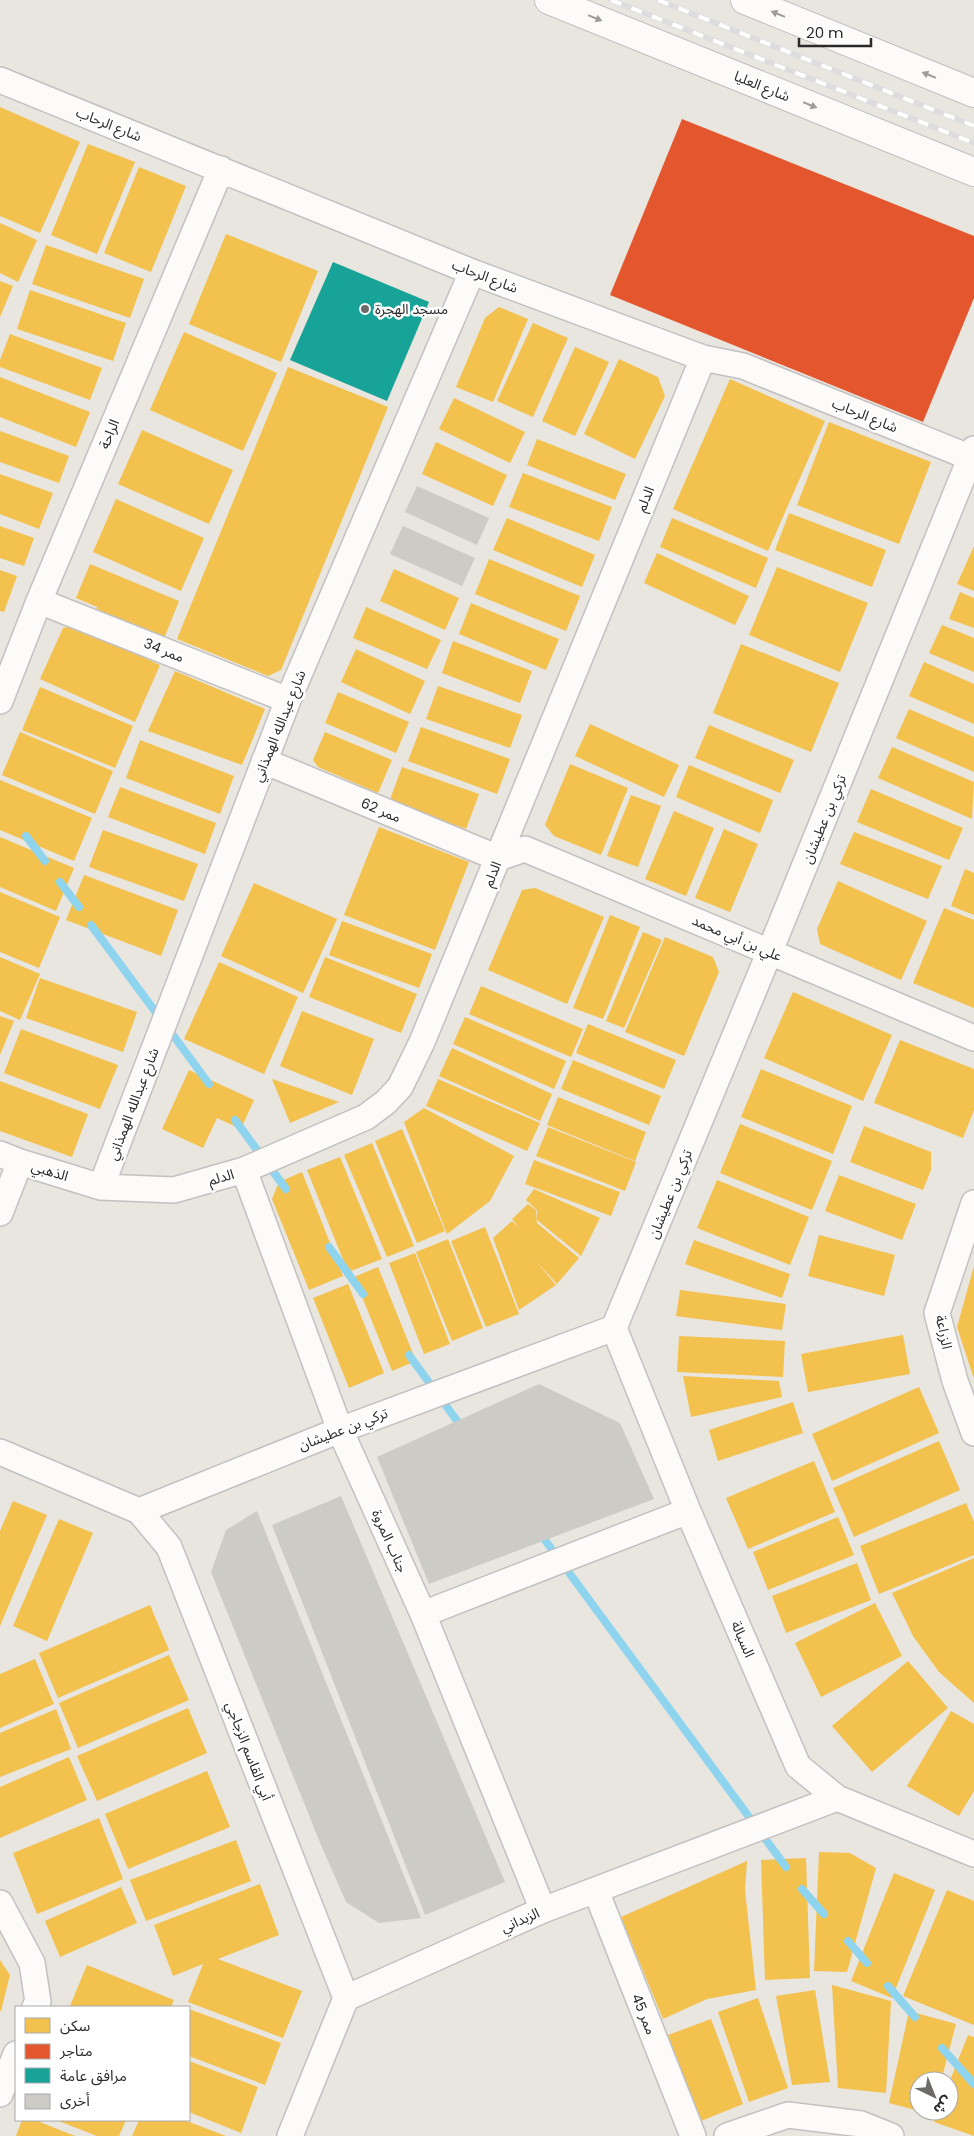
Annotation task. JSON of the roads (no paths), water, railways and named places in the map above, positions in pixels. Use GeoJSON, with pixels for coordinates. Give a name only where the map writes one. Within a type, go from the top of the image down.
{"type":"FeatureCollection","features":[{"type":"Feature","properties":{"kind":"main road","name":"شارع العليا"},"geometry":{"type":"LineString","coordinates":[[549,0],[974,172]]}},
{"type":"Feature","properties":{"kind":"main road"},"geometry":{"type":"LineString","coordinates":[[745,0],[974,93]]}},
{"type":"Feature","properties":{"kind":"street","name":"شارع الرحاب"},"geometry":{"type":"LineString","coordinates":[[0,80],[221,168],[472,272],[703,358],[743,366],[973,455]]}},
{"type":"Feature","properties":{"kind":"street","name":"الراحة"},"geometry":{"type":"LineString","coordinates":[[0,701],[39,601],[221,168]]}},
{"type":"Feature","properties":{"kind":"street","name":"شارع عبدالله الهمذاني"},"geometry":{"type":"LineString","coordinates":[[101,1187],[288,700],[472,272]]}},
{"type":"Feature","properties":{"kind":"street","name":"الدلم"},"geometry":{"type":"LineString","coordinates":[[101,1187],[174,1190],[244,1170],[366,1117],[386,1102],[400,1087],[422,1042],[703,358]]}},
{"type":"Feature","properties":{"kind":"street","name":"تركي بن عطيشان"},"geometry":{"type":"LineString","coordinates":[[139,1511],[340,1430],[614,1328],[973,455]]}},
{"type":"Feature","properties":{"kind":"street","name":"ممر 34"},"geometry":{"type":"LineString","coordinates":[[39,601],[288,700]]}},
{"type":"Feature","properties":{"kind":"street","name":"ممر 62"},"geometry":{"type":"LineString","coordinates":[[264,761],[498,858]]}},
{"type":"Feature","properties":{"kind":"street","name":"علي بن أبي محمد"},"geometry":{"type":"LineString","coordinates":[[498,858],[525,849],[974,1038]]}},
{"type":"Feature","properties":{"kind":"street","name":"الذهبي"},"geometry":{"type":"LineString","coordinates":[[10,1158],[101,1187]]}},
{"type":"Feature","properties":{"kind":"street"},"geometry":{"type":"LineString","coordinates":[[0,1213],[10,1158]]}},
{"type":"Feature","properties":{"kind":"street","name":"جناب المروة"},"geometry":{"type":"LineString","coordinates":[[244,1170],[340,1430],[423,1614],[543,1910]]}},
{"type":"Feature","properties":{"kind":"street","name":"الزراعة"},"geometry":{"type":"LineString","coordinates":[[974,1203],[937,1313],[956,1381],[974,1433]]}},
{"type":"Feature","properties":{"kind":"street","name":"السبالة"},"geometry":{"type":"LineString","coordinates":[[614,1328],[688,1511],[798,1766],[837,1798],[974,1854]]}},
{"type":"Feature","properties":{"kind":"street"},"geometry":{"type":"LineString","coordinates":[[0,1452],[139,1511]]}},
{"type":"Feature","properties":{"kind":"street","name":"أبي القاسم الزجاجي"},"geometry":{"type":"LineString","coordinates":[[139,1511],[169,1548],[346,1998]]}},
{"type":"Feature","properties":{"kind":"street"},"geometry":{"type":"LineString","coordinates":[[423,1614],[688,1511]]}},
{"type":"Feature","properties":{"kind":"street","name":"الزبداني"},"geometry":{"type":"LineString","coordinates":[[346,1998],[543,1910],[837,1798]]}},
{"type":"Feature","properties":{"kind":"street","name":"ممر 45"},"geometry":{"type":"LineString","coordinates":[[596,1891],[693,2136]]}},
{"type":"Feature","properties":{"kind":"street"},"geometry":{"type":"LineString","coordinates":[[0,1903],[32,1963],[38,2002],[36,2006]]}},
{"type":"Feature","properties":{"kind":"street"},"geometry":{"type":"LineString","coordinates":[[290,2136],[346,1998]]}},
{"type":"Feature","properties":{"kind":"street"},"geometry":{"type":"LineString","coordinates":[[0,2094],[15,2056]]}},
{"type":"Feature","properties":{"kind":"street"},"geometry":{"type":"LineString","coordinates":[[727,2136],[788,2115],[891,2136]]}},
{"type":"Feature","properties":{"kind":"waterway"},"geometry":{"type":"LineString","coordinates":[[26,836],[45,861]]}},
{"type":"Feature","properties":{"kind":"waterway"},"geometry":{"type":"LineString","coordinates":[[60,882],[79,907]]}},
{"type":"Feature","properties":{"kind":"waterway"},"geometry":{"type":"LineString","coordinates":[[91,925],[160,1018]]}},
{"type":"Feature","properties":{"kind":"waterway"},"geometry":{"type":"LineString","coordinates":[[167,1027],[209,1084]]}},
{"type":"Feature","properties":{"kind":"waterway"},"geometry":{"type":"LineString","coordinates":[[235,1120],[286,1189]]}},
{"type":"Feature","properties":{"kind":"waterway"},"geometry":{"type":"LineString","coordinates":[[329,1247],[363,1294]]}},
{"type":"Feature","properties":{"kind":"waterway"},"geometry":{"type":"LineString","coordinates":[[409,1355],[463,1429]]}},
{"type":"Feature","properties":{"kind":"waterway"},"geometry":{"type":"LineString","coordinates":[[539,1532],[786,1867]]}},
{"type":"Feature","properties":{"kind":"waterway"},"geometry":{"type":"LineString","coordinates":[[802,1889],[824,1914]]}},
{"type":"Feature","properties":{"kind":"waterway"},"geometry":{"type":"LineString","coordinates":[[848,1941],[867,1963]]}},
{"type":"Feature","properties":{"kind":"waterway"},"geometry":{"type":"LineString","coordinates":[[888,1986],[915,2017]]}},
{"type":"Feature","properties":{"kind":"waterway"},"geometry":{"type":"LineString","coordinates":[[942,2048],[974,2084]]}},
{"type":"Feature","properties":{"kind":"railway"},"geometry":{"type":"LineString","coordinates":[[611,0],[974,143]]}},
{"type":"Feature","properties":{"kind":"railway"},"geometry":{"type":"LineString","coordinates":[[658,0],[974,126]]}},
{"type":"Feature","properties":{"kind":"place","name":"مسجد الهجرة"},"geometry":{"type":"Point","coordinates":[365,309]}}]}
